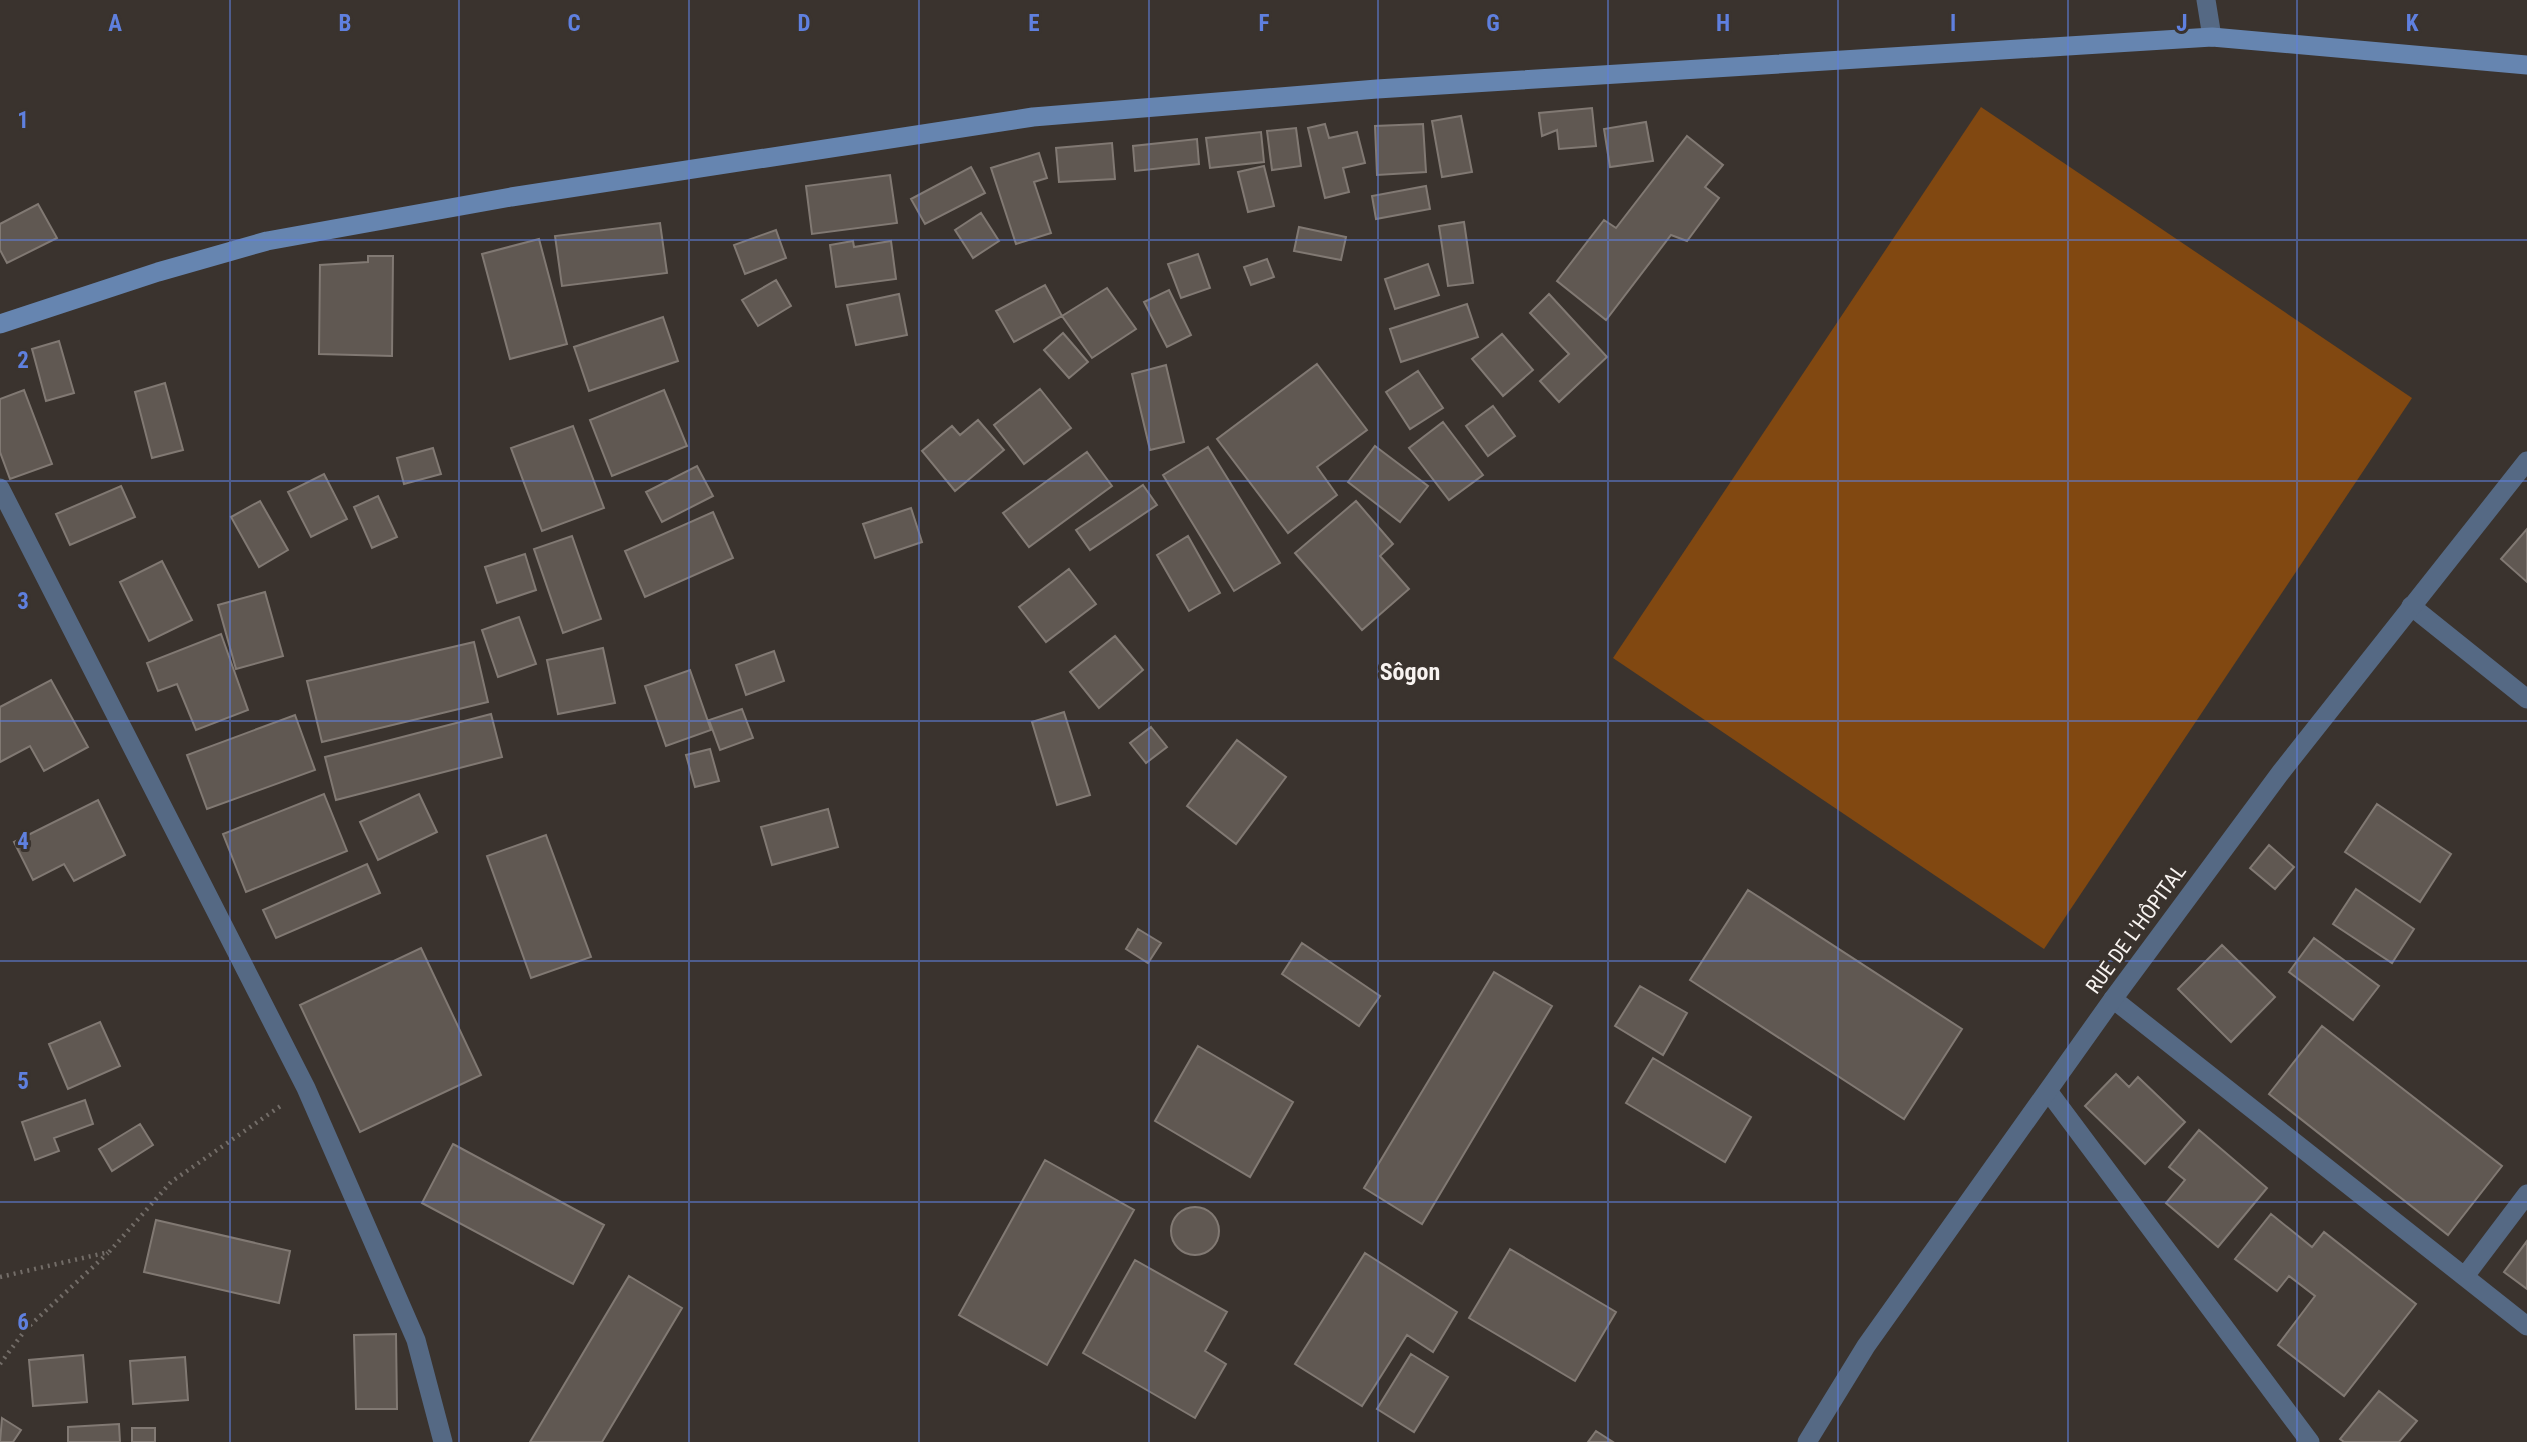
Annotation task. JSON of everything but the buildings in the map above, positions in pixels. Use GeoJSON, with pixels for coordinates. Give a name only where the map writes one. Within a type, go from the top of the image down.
{"type":"FeatureCollection","features":[{"type":"Feature","properties":{"kind":"main road"},"geometry":{"type":"LineString","coordinates":[[0,324],[158,272],[267,241],[511,197],[1033,117],[1377,89],[2212,37],[2527,65]]}},
{"type":"Feature","properties":{"kind":"street"},"geometry":{"type":"LineString","coordinates":[[2206,0],[2212,37]]}},
{"type":"Feature","properties":{"kind":"street","name":"RUE DE L'HÔPITAL"},"geometry":{"type":"LineString","coordinates":[[1807,1442],[1866,1346],[2113,999],[2281,772],[2527,461]]}},
{"type":"Feature","properties":{"kind":"street"},"geometry":{"type":"LineString","coordinates":[[0,488],[306,1088],[416,1340],[443,1442]]}},
{"type":"Feature","properties":{"kind":"street"},"geometry":{"type":"LineString","coordinates":[[2411,606],[2527,699]]}},
{"type":"Feature","properties":{"kind":"street"},"geometry":{"type":"LineString","coordinates":[[2113,999],[2527,1326]]}},
{"type":"Feature","properties":{"kind":"street"},"geometry":{"type":"LineString","coordinates":[[2048,1091],[2310,1442]]}},
{"type":"Feature","properties":{"kind":"street"},"geometry":{"type":"LineString","coordinates":[[2465,1276],[2527,1194]]}},
{"type":"Feature","properties":{"kind":"path"},"geometry":{"type":"LineString","coordinates":[[0,1364],[26,1329],[109,1252],[171,1182],[306,1088]]}},
{"type":"Feature","properties":{"kind":"path"},"geometry":{"type":"LineString","coordinates":[[0,1277],[109,1252]]}},
{"type":"Feature","properties":{"kind":"shaded area"},"geometry":{"type":"Polygon","coordinates":[[[1981,107],[2412,398],[2044,949],[1613,658],[1981,107]]]}},
{"type":"Feature","properties":{"kind":"district","name":"Sôgon"},"geometry":{"type":"Point","coordinates":[1410,672]}}]}
